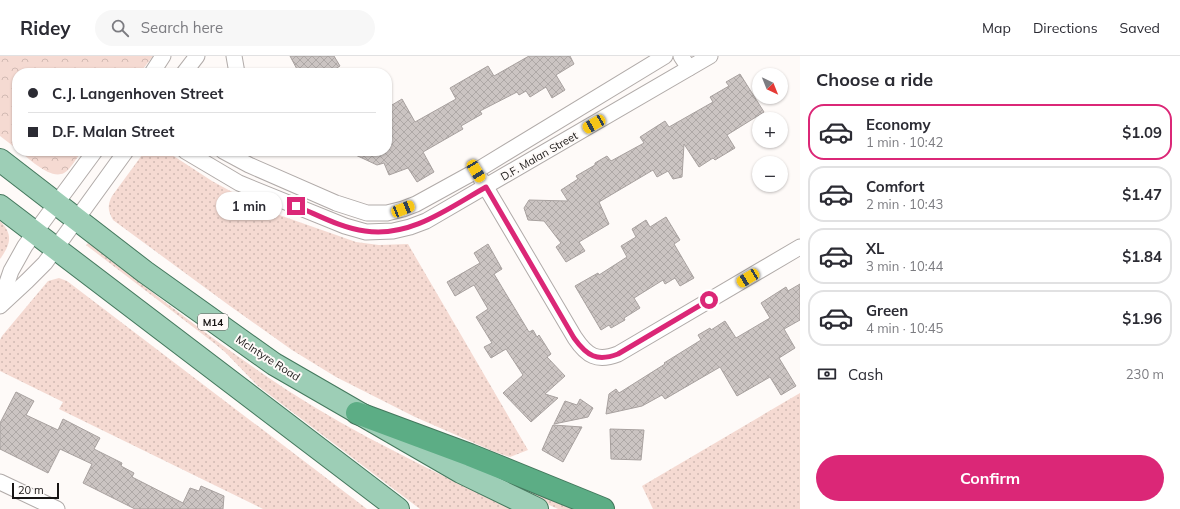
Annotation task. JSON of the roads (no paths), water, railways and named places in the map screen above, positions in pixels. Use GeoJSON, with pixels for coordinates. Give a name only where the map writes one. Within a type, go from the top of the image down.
{"type":"FeatureCollection","features":[{"type":"Feature","properties":{"kind":"highway"},"geometry":{"type":"LineString","coordinates":[[357,413],[470,455],[603,509]]}},
{"type":"Feature","properties":{"kind":"main road","name":"McIntyre Road"},"geometry":{"type":"LineString","coordinates":[[0,160],[78,218],[145,272],[274,364],[461,472],[537,509]]}},
{"type":"Feature","properties":{"kind":"main road"},"geometry":{"type":"LineString","coordinates":[[0,206],[398,509]]}},
{"type":"Feature","properties":{"kind":"street"},"geometry":{"type":"LineString","coordinates":[[155,68],[163,56]]}},
{"type":"Feature","properties":{"kind":"street"},"geometry":{"type":"LineString","coordinates":[[188,68],[197,56]]}},
{"type":"Feature","properties":{"kind":"street"},"geometry":{"type":"LineString","coordinates":[[234,56],[236,68]]}},
{"type":"Feature","properties":{"kind":"street","name":"D.F. Malan Street"},"geometry":{"type":"LineString","coordinates":[[249,158],[336,203],[367,213],[387,213],[416,204],[476,171],[665,56]]}},
{"type":"Feature","properties":{"kind":"street","name":"D.F. Malan Street"},"geometry":{"type":"LineString","coordinates":[[193,156],[239,183],[345,226],[366,232],[393,231],[426,221],[486,187],[685,62],[710,56]]}},
{"type":"Feature","properties":{"kind":"street"},"geometry":{"type":"LineString","coordinates":[[0,303],[12,271],[25,246],[90,156]]}},
{"type":"Feature","properties":{"kind":"street"},"geometry":{"type":"LineString","coordinates":[[0,306],[45,263],[122,156]]}},
{"type":"Feature","properties":{"kind":"street"},"geometry":{"type":"LineString","coordinates":[[239,183],[249,158]]}},
{"type":"Feature","properties":{"kind":"street"},"geometry":{"type":"LineString","coordinates":[[476,171],[574,338],[580,347],[596,357],[603,358],[618,354],[800,247]]}},
{"type":"Feature","properties":{"kind":"street"},"geometry":{"type":"LineString","coordinates":[[0,482],[57,509]]}}]}
